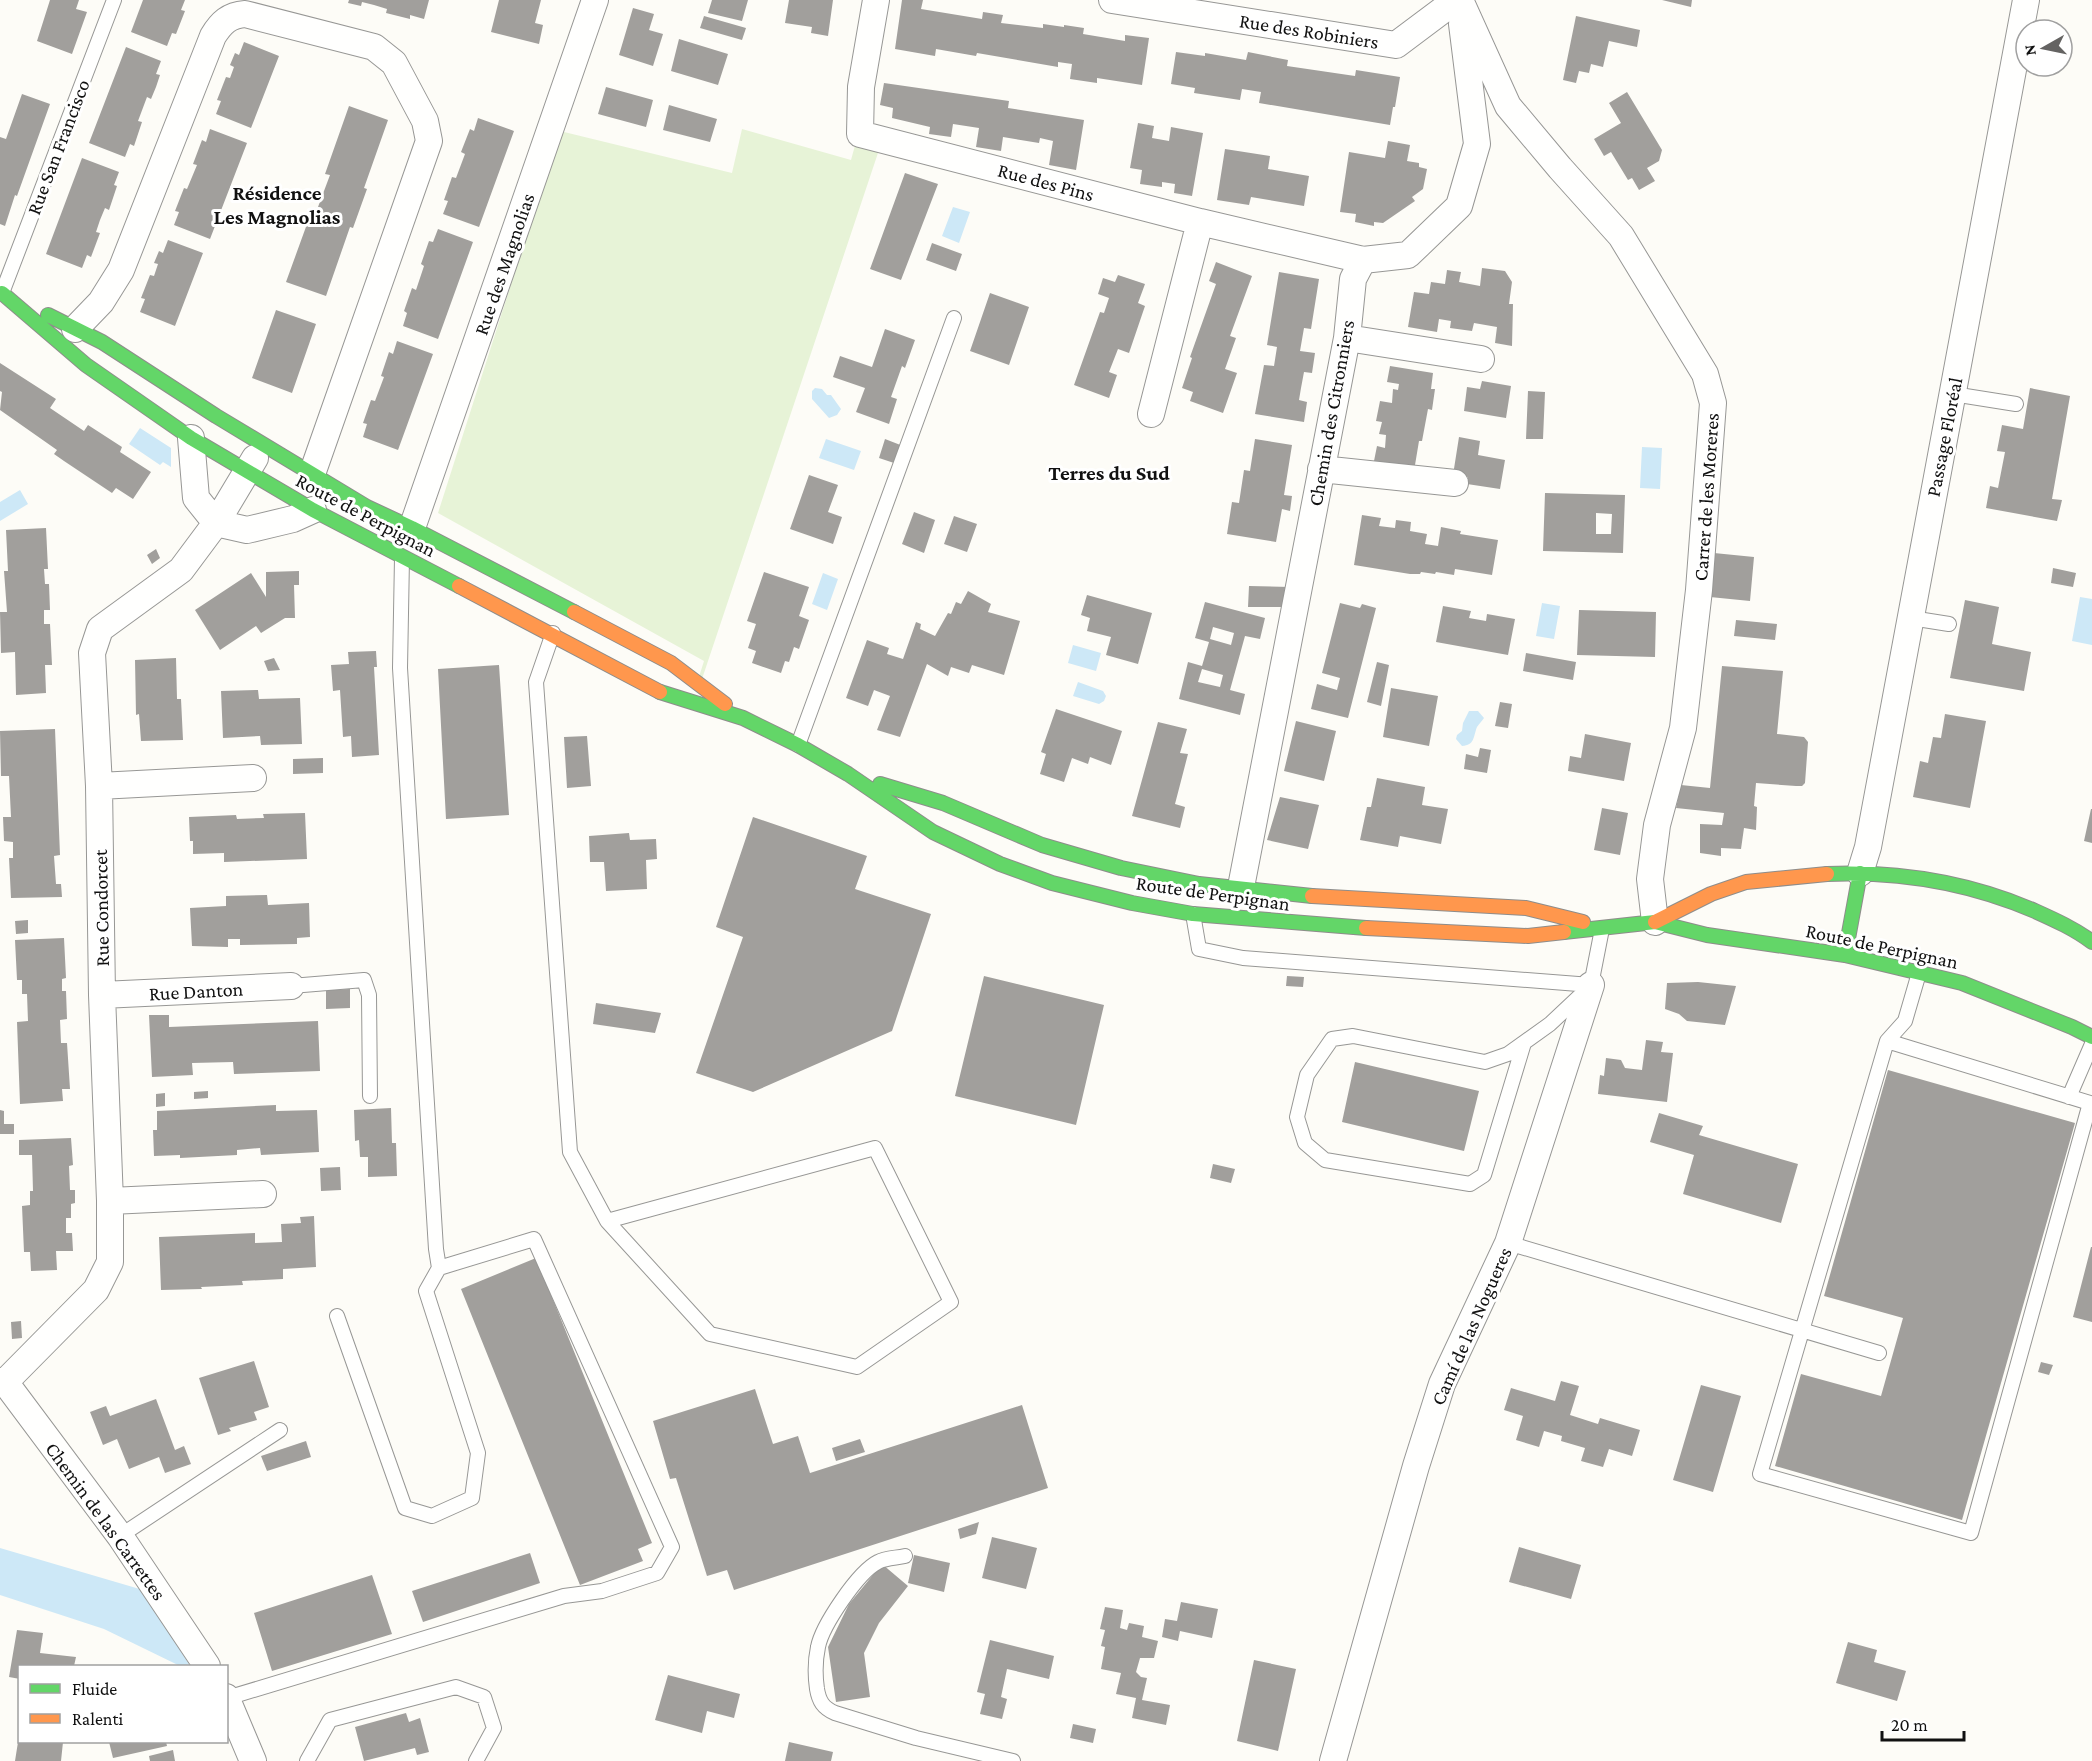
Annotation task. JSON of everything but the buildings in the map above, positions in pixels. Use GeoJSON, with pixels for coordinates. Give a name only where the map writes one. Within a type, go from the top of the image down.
{"type":"FeatureCollection","features":[{"type":"Feature","properties":{"kind":"main road","name":"Route de Perpignan"},"geometry":{"type":"LineString","coordinates":[[1,292],[102,342],[216,416],[367,507],[407,542],[552,634],[653,690],[743,718],[798,745],[848,774],[933,832],[1000,864],[1052,883],[1132,903],[1193,914],[1335,927],[1528,936],[1655,922],[1707,935],[1845,955],[1962,983],[2092,1037]]}},
{"type":"Feature","properties":{"kind":"main road","name":"Route de Perpignan"},"geometry":{"type":"LineString","coordinates":[[1,292],[86,365],[191,438],[251,465],[312,510],[407,542],[570,610],[671,663],[743,718]]}},
{"type":"Feature","properties":{"kind":"main road","name":"Route de Perpignan"},"geometry":{"type":"LineString","coordinates":[[848,774],[943,803],[1042,845],[1120,868],[1199,884],[1311,896],[1526,908],[1603,927]]}},
{"type":"Feature","properties":{"kind":"main road","name":"Route de Perpignan"},"geometry":{"type":"LineString","coordinates":[[1655,922],[1696,900],[1747,882],[1815,873],[1860,873],[1908,876],[1959,885],[2021,904],[2081,933],[2092,942]]}},
{"type":"Feature","properties":{"kind":"main road"},"geometry":{"type":"LineString","coordinates":[[1845,955],[1860,873]]}},
{"type":"Feature","properties":{"kind":"street","name":"Rue des Magnolias"},"geometry":{"type":"LineString","coordinates":[[407,542],[595,0]]}},
{"type":"Feature","properties":{"kind":"street","name":"Rue des Pins"},"geometry":{"type":"LineString","coordinates":[[876,0],[861,87],[860,134],[1200,222],[1363,260]]}},
{"type":"Feature","properties":{"kind":"street","name":"Rue des Robiniers"},"geometry":{"type":"LineString","coordinates":[[1112,0],[1396,45],[1458,0]]}},
{"type":"Feature","properties":{"kind":"street"},"geometry":{"type":"LineString","coordinates":[[1363,260],[1408,255],[1459,206],[1477,144],[1458,0]]}},
{"type":"Feature","properties":{"kind":"street","name":"Carrer de les Moreres"},"geometry":{"type":"LineString","coordinates":[[1458,0],[1508,106],[1621,236],[1705,374],[1713,403],[1699,590],[1683,728],[1657,825],[1650,879],[1655,922]]}},
{"type":"Feature","properties":{"kind":"street","name":"Passage Floréal"},"geometry":{"type":"LineString","coordinates":[[1860,873],[1868,847],[2026,0]]}},
{"type":"Feature","properties":{"kind":"street"},"geometry":{"type":"LineString","coordinates":[[75,329],[101,302],[121,270],[213,36],[220,24],[234,14],[244,14],[374,47],[394,63],[425,121],[429,141],[312,474]]}},
{"type":"Feature","properties":{"kind":"street"},"geometry":{"type":"LineString","coordinates":[[1150,414],[1200,222]]}},
{"type":"Feature","properties":{"kind":"street","name":"Chemin des Citronniers"},"geometry":{"type":"LineString","coordinates":[[1241,887],[1347,338],[1353,279],[1363,260]]}},
{"type":"Feature","properties":{"kind":"street"},"geometry":{"type":"LineString","coordinates":[[1347,338],[1481,359]]}},
{"type":"Feature","properties":{"kind":"street"},"geometry":{"type":"LineString","coordinates":[[216,416],[251,465],[320,492],[367,507]]}},
{"type":"Feature","properties":{"kind":"street"},"geometry":{"type":"LineString","coordinates":[[191,438],[196,498],[216,523],[247,530],[293,519],[312,510]]}},
{"type":"Feature","properties":{"kind":"street","name":"Rue Condorcet"},"geometry":{"type":"LineString","coordinates":[[3,1381],[24,1365],[96,1290],[110,1262],[110,1201],[102,995],[99,786],[92,653],[100,629],[181,570],[216,523],[251,465]]}},
{"type":"Feature","properties":{"kind":"street"},"geometry":{"type":"LineString","coordinates":[[1321,469],[1455,483]]}},
{"type":"Feature","properties":{"kind":"street"},"geometry":{"type":"LineString","coordinates":[[99,786],[253,778]]}},
{"type":"Feature","properties":{"kind":"street","name":"Camí de las Nogueres"},"geometry":{"type":"LineString","coordinates":[[1333,1761],[1416,1466],[1442,1384],[1508,1244],[1591,985]]}},
{"type":"Feature","properties":{"kind":"street","name":"Rue Danton"},"geometry":{"type":"LineString","coordinates":[[102,995],[291,986]]}},
{"type":"Feature","properties":{"kind":"street"},"geometry":{"type":"LineString","coordinates":[[110,1201],[263,1194]]}},
{"type":"Feature","properties":{"kind":"street","name":"Chemin de las Carrettes"},"geometry":{"type":"LineString","coordinates":[[3,1381],[120,1536],[206,1665]]}},
{"type":"Feature","properties":{"kind":"street"},"geometry":{"type":"LineString","coordinates":[[228,1699],[253,1761]]}},
{"type":"Feature","properties":{"kind":"lane","name":"Rue San Francisco"},"geometry":{"type":"LineString","coordinates":[[1,292],[114,0]]}},
{"type":"Feature","properties":{"kind":"lane"},"geometry":{"type":"LineString","coordinates":[[798,745],[954,318]]}},
{"type":"Feature","properties":{"kind":"lane"},"geometry":{"type":"LineString","coordinates":[[1953,394],[2016,404]]}},
{"type":"Feature","properties":{"kind":"lane"},"geometry":{"type":"LineString","coordinates":[[337,1316],[405,1508],[432,1516],[472,1498],[478,1454],[426,1291],[439,1268],[400,668],[407,542]]}},
{"type":"Feature","properties":{"kind":"lane"},"geometry":{"type":"LineString","coordinates":[[570,610],[552,634],[536,682],[570,1152],[607,1221],[710,1334],[857,1367],[951,1302],[875,1148],[607,1221]]}},
{"type":"Feature","properties":{"kind":"lane"},"geometry":{"type":"LineString","coordinates":[[1911,618],[1948,624]]}},
{"type":"Feature","properties":{"kind":"lane"},"geometry":{"type":"LineString","coordinates":[[1193,914],[1199,949],[1243,958],[1591,985]]}},
{"type":"Feature","properties":{"kind":"lane","name":"Camí de las Nogueres"},"geometry":{"type":"LineString","coordinates":[[1591,985],[1603,927]]}},
{"type":"Feature","properties":{"kind":"lane"},"geometry":{"type":"LineString","coordinates":[[1887,1041],[2090,1103],[1971,1533],[1760,1474],[1800,1330],[1887,1041],[1905,1021],[1918,973]]}},
{"type":"Feature","properties":{"kind":"lane"},"geometry":{"type":"LineString","coordinates":[[291,986],[364,980],[369,995],[370,1096]]}},
{"type":"Feature","properties":{"kind":"lane"},"geometry":{"type":"LineString","coordinates":[[1524,1043],[1484,1175],[1470,1184],[1325,1160],[1305,1143],[1297,1117],[1307,1075],[1332,1039],[1353,1036],[1485,1062],[1508,1054],[1524,1043],[1550,1024],[1591,985]]}},
{"type":"Feature","properties":{"kind":"lane"},"geometry":{"type":"LineString","coordinates":[[2069,1097],[2092,1044]]}},
{"type":"Feature","properties":{"kind":"lane"},"geometry":{"type":"LineString","coordinates":[[228,1697],[269,1687],[564,1596],[602,1592],[657,1573],[672,1547],[534,1239],[439,1268]]}},
{"type":"Feature","properties":{"kind":"lane"},"geometry":{"type":"LineString","coordinates":[[1508,1244],[1879,1353]]}},
{"type":"Feature","properties":{"kind":"lane"},"geometry":{"type":"LineString","coordinates":[[120,1536],[280,1430]]}},
{"type":"Feature","properties":{"kind":"lane"},"geometry":{"type":"LineString","coordinates":[[905,1556],[878,1561],[865,1572],[842,1599],[818,1646],[815,1672],[820,1701],[826,1709],[835,1713],[906,1735],[1013,1761]]}},
{"type":"Feature","properties":{"kind":"lane"},"geometry":{"type":"LineString","coordinates":[[307,1761],[330,1720],[456,1687],[484,1697],[494,1728],[476,1761]]}},
{"type":"Feature","properties":{"kind":"green space"},"geometry":{"type":"Polygon","coordinates":[[[742,129],[851,160],[859,131],[883,138],[702,679],[698,680],[704,661],[438,513],[560,131],[732,173],[742,129]]]}},
{"type":"Feature","properties":{"kind":"water"},"geometry":{"type":"Polygon","coordinates":[[[953,207],[970,212],[959,243],[942,236],[953,207]]]}},
{"type":"Feature","properties":{"kind":"water"},"geometry":{"type":"Polygon","coordinates":[[[815,388],[822,389],[827,395],[831,395],[841,409],[837,415],[829,418],[812,399],[812,391],[815,388]]]}},
{"type":"Feature","properties":{"kind":"water"},"geometry":{"type":"Polygon","coordinates":[[[140,428],[171,448],[171,467],[163,462],[160,465],[129,444],[140,428]]]}},
{"type":"Feature","properties":{"kind":"water"},"geometry":{"type":"Polygon","coordinates":[[[826,439],[861,451],[854,470],[819,458],[826,439]]]}},
{"type":"Feature","properties":{"kind":"water"},"geometry":{"type":"Polygon","coordinates":[[[1642,447],[1662,448],[1660,489],[1640,488],[1642,447]]]}},
{"type":"Feature","properties":{"kind":"water"},"geometry":{"type":"Polygon","coordinates":[[[20,490],[28,504],[0,521],[0,502],[20,490]]]}},
{"type":"Feature","properties":{"kind":"water"},"geometry":{"type":"Polygon","coordinates":[[[823,573],[838,579],[827,610],[812,604],[823,573]]]}},
{"type":"Feature","properties":{"kind":"water"},"geometry":{"type":"Polygon","coordinates":[[[2080,597],[2092,599],[2092,645],[2072,641],[2080,597]]]}},
{"type":"Feature","properties":{"kind":"water"},"geometry":{"type":"Polygon","coordinates":[[[1542,603],[1560,606],[1554,639],[1536,636],[1542,603]]]}},
{"type":"Feature","properties":{"kind":"water"},"geometry":{"type":"Polygon","coordinates":[[[1073,645],[1101,653],[1096,671],[1068,663],[1073,645]]]}},
{"type":"Feature","properties":{"kind":"water"},"geometry":{"type":"Polygon","coordinates":[[[1078,682],[1103,691],[1106,696],[1104,701],[1099,704],[1073,696],[1078,682]]]}},
{"type":"Feature","properties":{"kind":"water"},"geometry":{"type":"Polygon","coordinates":[[[1469,711],[1478,711],[1484,718],[1477,727],[1471,742],[1462,746],[1456,739],[1462,731],[1469,711]]]}},
{"type":"Feature","properties":{"kind":"water"},"geometry":{"type":"Polygon","coordinates":[[[0,1548],[143,1590],[189,1665],[178,1665],[104,1629],[0,1595],[0,1548]]]}},
{"type":"Feature","properties":{"kind":"traffic: fast"},"geometry":{"type":"LineString","coordinates":[[2,293],[86,365],[191,438],[313,510],[459,586]]}},
{"type":"Feature","properties":{"kind":"traffic: fast"},"geometry":{"type":"LineString","coordinates":[[48,315],[102,342],[216,416],[367,507],[574,612]]}},
{"type":"Feature","properties":{"kind":"traffic: fast"},"geometry":{"type":"LineString","coordinates":[[660,692],[743,718],[798,745],[848,774],[933,832],[1000,864],[1052,883],[1132,903],[1193,914],[1366,928]]}},
{"type":"Feature","properties":{"kind":"traffic: fast"},"geometry":{"type":"LineString","coordinates":[[880,784],[943,803],[1042,845],[1121,868],[1199,884],[1312,896]]}},
{"type":"Feature","properties":{"kind":"traffic: fast"},"geometry":{"type":"LineString","coordinates":[[1845,955],[1860,873]]}},
{"type":"Feature","properties":{"kind":"traffic: fast"},"geometry":{"type":"LineString","coordinates":[[1827,874],[1907,877],[1960,886],[2035,911],[2072,929],[2092,942]]}},
{"type":"Feature","properties":{"kind":"traffic: fast"},"geometry":{"type":"LineString","coordinates":[[1564,932],[1655,922],[1707,935],[1845,955],[1962,983],[2092,1037]]}},
{"type":"Feature","properties":{"kind":"traffic: slow"},"geometry":{"type":"LineString","coordinates":[[459,586],[660,692]]}},
{"type":"Feature","properties":{"kind":"traffic: slow"},"geometry":{"type":"LineString","coordinates":[[574,612],[671,663],[725,704]]}},
{"type":"Feature","properties":{"kind":"traffic: slow"},"geometry":{"type":"LineString","coordinates":[[1655,922],[1711,894],[1746,882],[1827,874]]}},
{"type":"Feature","properties":{"kind":"traffic: slow"},"geometry":{"type":"LineString","coordinates":[[1312,896],[1526,908],[1583,922]]}},
{"type":"Feature","properties":{"kind":"traffic: slow"},"geometry":{"type":"LineString","coordinates":[[1366,928],[1528,936],[1564,932]]}},
{"type":"Feature","properties":{"kind":"district","name":"Résidence Les Magnolias"},"geometry":{"type":"Point","coordinates":[277,205]}},
{"type":"Feature","properties":{"kind":"district","name":"Terres du Sud"},"geometry":{"type":"Point","coordinates":[1109,473]}}]}
